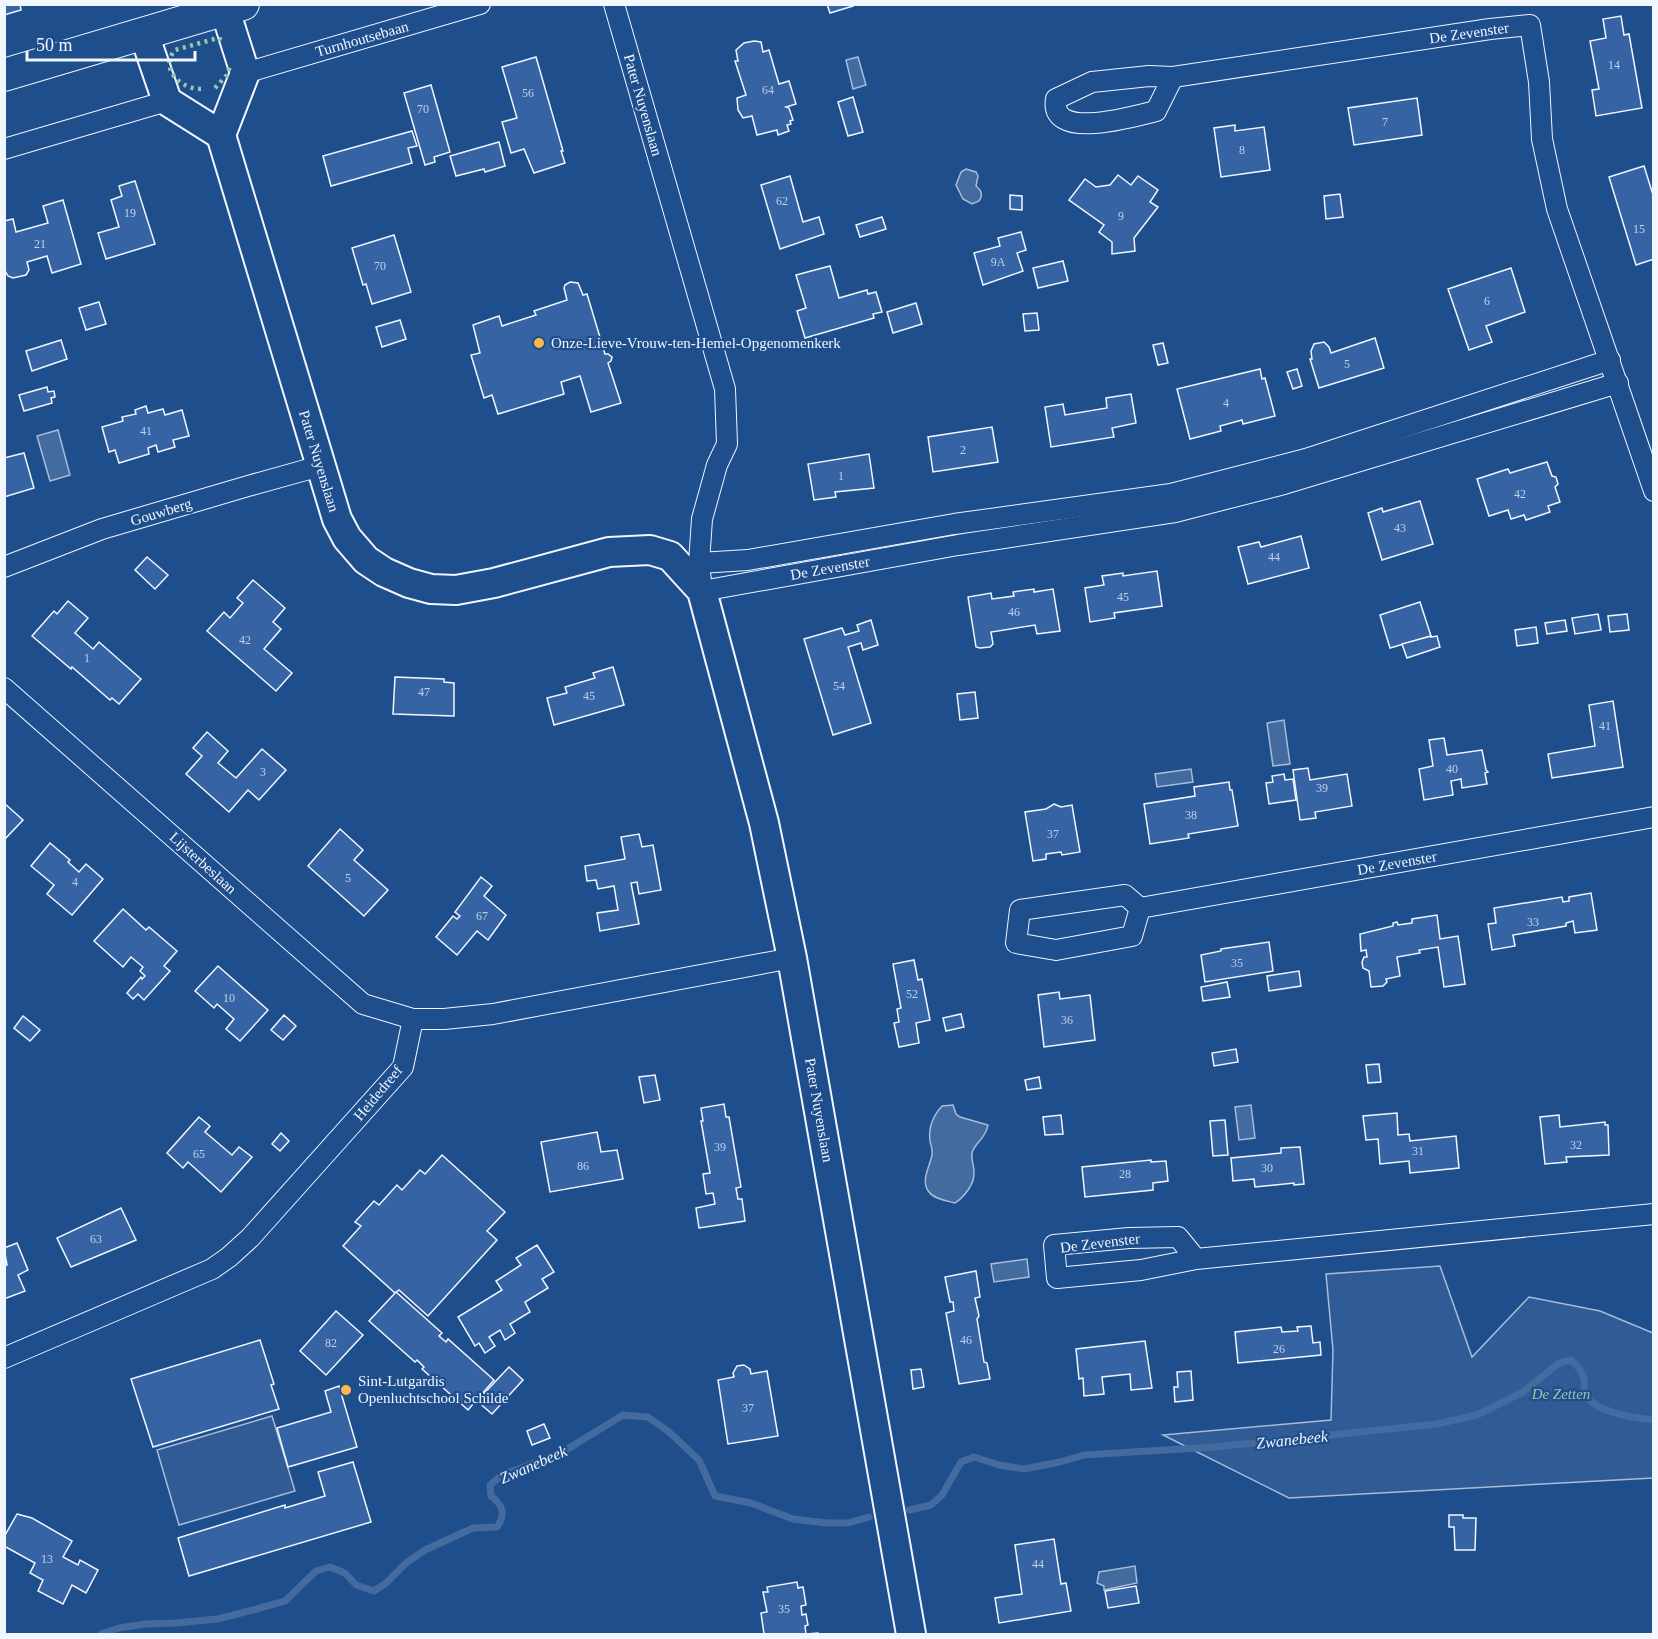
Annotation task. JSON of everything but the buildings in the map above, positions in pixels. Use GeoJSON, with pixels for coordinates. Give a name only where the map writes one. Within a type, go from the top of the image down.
{"type":"FeatureCollection","features":[{"type":"Feature","properties":{"kind":"main road"},"geometry":{"type":"LineString","coordinates":[[4,75],[234,7]]}},
{"type":"Feature","properties":{"kind":"street","name":"Turnhoutsebaan"},"geometry":{"type":"LineString","coordinates":[[244,73],[480,4]]}},
{"type":"Feature","properties":{"kind":"street","name":"Pater Nuyenslaan"},"geometry":{"type":"LineString","coordinates":[[614,4],[725,389],[727,444],[717,465],[702,519],[699,563],[702,591],[764,824],[792,958],[911,1635]]}},
{"type":"Feature","properties":{"kind":"street"},"geometry":{"type":"LineString","coordinates":[[144,34],[167,101],[220,135],[244,73],[234,7]]}},
{"type":"Feature","properties":{"kind":"street","name":"De Zevenster"},"geometry":{"type":"LineString","coordinates":[[1173,77],[1156,111],[1113,122],[1069,122],[1059,116],[1055,107],[1056,99],[1092,82],[1149,76],[1173,77],[1490,29],[1530,25],[1539,82],[1542,139],[1557,209],[1653,491]]}},
{"type":"Feature","properties":{"kind":"street"},"geometry":{"type":"LineString","coordinates":[[4,149],[167,101]]}},
{"type":"Feature","properties":{"kind":"street","name":"Pater Nuyenslaan"},"geometry":{"type":"LineString","coordinates":[[220,135],[337,519],[346,538],[366,560],[384,572],[409,583],[431,589],[456,590],[494,583],[609,552],[650,550],[670,556],[702,591]]}},
{"type":"Feature","properties":{"kind":"street","name":"De Zevenster"},"geometry":{"type":"LineString","coordinates":[[702,591],[1284,484],[1610,360]]}},
{"type":"Feature","properties":{"kind":"street","name":"De Zevenster"},"geometry":{"type":"LineString","coordinates":[[1388,443],[1618,383]]}},
{"type":"Feature","properties":{"kind":"street","name":"Gouwberg"},"geometry":{"type":"LineString","coordinates":[[4,567],[102,530],[321,466]]}},
{"type":"Feature","properties":{"kind":"street","name":"De Zevenster"},"geometry":{"type":"LineString","coordinates":[[699,563],[748,560],[954,524],[1173,503]]}},
{"type":"Feature","properties":{"kind":"street"},"geometry":{"type":"LineString","coordinates":[[954,524],[958,545]]}},
{"type":"Feature","properties":{"kind":"street","name":"Lijsterbeslaan"},"geometry":{"type":"LineString","coordinates":[[4,688],[363,1004],[413,1019]]}},
{"type":"Feature","properties":{"kind":"street","name":"De Zevenster"},"geometry":{"type":"LineString","coordinates":[[1140,908],[1653,817]]}},
{"type":"Feature","properties":{"kind":"street"},"geometry":{"type":"LineString","coordinates":[[1125,895],[1140,908],[1132,936],[1056,950],[1016,943],[1020,910],[1125,895]]}},
{"type":"Feature","properties":{"kind":"street"},"geometry":{"type":"LineString","coordinates":[[413,1019],[444,1019],[493,1014],[792,958]]}},
{"type":"Feature","properties":{"kind":"street","name":"Heidedreef"},"geometry":{"type":"LineString","coordinates":[[4,1358],[212,1269],[230,1257],[250,1238],[403,1068],[413,1019]]}},
{"type":"Feature","properties":{"kind":"street","name":"De Zevenster"},"geometry":{"type":"LineString","coordinates":[[1196,1259],[1178,1237],[1129,1238],[1054,1245],[1057,1278],[1141,1270],[1196,1259],[1653,1214]]}},
{"type":"Feature","properties":{"kind":"green space","name":"De Zetten"},"geometry":{"type":"Polygon","coordinates":[[[1440,1266],[1472,1357],[1529,1297],[1600,1311],[1653,1333],[1653,1478],[1289,1498],[1163,1435],[1331,1420],[1333,1350],[1326,1274],[1440,1266]]]}},
{"type":"Feature","properties":{"kind":"green space"},"geometry":{"type":"Polygon","coordinates":[[[272,1416],[295,1491],[179,1525],[157,1450],[272,1416]]]}},
{"type":"Feature","properties":{"kind":"shaded area"},"geometry":{"type":"Polygon","coordinates":[[[858,57],[866,85],[853,89],[846,60],[858,57]]]}},
{"type":"Feature","properties":{"kind":"shaded area"},"geometry":{"type":"Polygon","coordinates":[[[966,169],[976,172],[978,176],[976,186],[981,193],[979,201],[972,204],[963,199],[956,185],[961,172],[966,169]]]}},
{"type":"Feature","properties":{"kind":"shaded area"},"geometry":{"type":"Polygon","coordinates":[[[58,430],[70,475],[50,481],[37,436],[58,430]]]}},
{"type":"Feature","properties":{"kind":"shaded area"},"geometry":{"type":"Polygon","coordinates":[[[1284,720],[1290,764],[1273,766],[1267,723],[1284,720]]]}},
{"type":"Feature","properties":{"kind":"shaded area"},"geometry":{"type":"Polygon","coordinates":[[[1191,769],[1193,782],[1157,787],[1155,774],[1191,769]]]}},
{"type":"Feature","properties":{"kind":"shaded area"},"geometry":{"type":"Polygon","coordinates":[[[953,1105],[956,1114],[960,1117],[988,1125],[985,1134],[972,1153],[974,1177],[971,1186],[955,1203],[934,1196],[926,1188],[925,1183],[932,1153],[930,1131],[932,1122],[942,1106],[953,1105]]]}},
{"type":"Feature","properties":{"kind":"shaded area"},"geometry":{"type":"Polygon","coordinates":[[[1251,1105],[1255,1138],[1239,1140],[1235,1107],[1251,1105]]]}},
{"type":"Feature","properties":{"kind":"shaded area"},"geometry":{"type":"Polygon","coordinates":[[[1027,1259],[1029,1277],[994,1282],[991,1264],[1027,1259]]]}},
{"type":"Feature","properties":{"kind":"shaded area"},"geometry":{"type":"Polygon","coordinates":[[[1135,1566],[1137,1583],[1104,1590],[1104,1586],[1097,1583],[1099,1572],[1135,1566]]]}},
{"type":"Feature","properties":{"kind":"waterway","name":"Zwanebeek"},"geometry":{"type":"LineString","coordinates":[[909,1510],[931,1505],[942,1495],[961,1462],[974,1457],[999,1465],[1024,1469],[1084,1455],[1215,1447],[1437,1424],[1477,1415],[1523,1392],[1559,1363],[1571,1360],[1582,1374],[1585,1394],[1589,1400],[1605,1410],[1654,1420]]}},
{"type":"Feature","properties":{"kind":"waterway","name":"Zwanebeek"},"geometry":{"type":"LineString","coordinates":[[101,1634],[119,1628],[145,1624],[218,1619],[285,1601],[316,1571],[330,1567],[345,1573],[356,1585],[374,1591],[425,1550],[473,1528],[497,1527],[502,1518],[502,1510],[491,1496],[490,1485],[502,1475],[561,1453],[623,1415],[648,1417],[669,1432],[699,1460],[715,1496],[751,1503],[793,1519],[848,1523],[869,1517]]}},
{"type":"Feature","properties":{"kind":"hedge"},"geometry":{"type":"LineString","coordinates":[[201,89],[186,85],[174,76],[169,64],[171,57],[175,50],[218,38],[223,41]]}},
{"type":"Feature","properties":{"kind":"hedge"},"geometry":{"type":"LineString","coordinates":[[215,88],[227,75],[230,66]]}},
{"type":"Feature","properties":{"kind":"place","name":"Onze-Lieve-Vrouw-ten-Hemel-Opgenomenkerk"},"geometry":{"type":"Point","coordinates":[539,343]}},
{"type":"Feature","properties":{"kind":"place","name":"Sint-Lutgardis Openluchtschool Schilde"},"geometry":{"type":"Point","coordinates":[346,1390]}}]}
